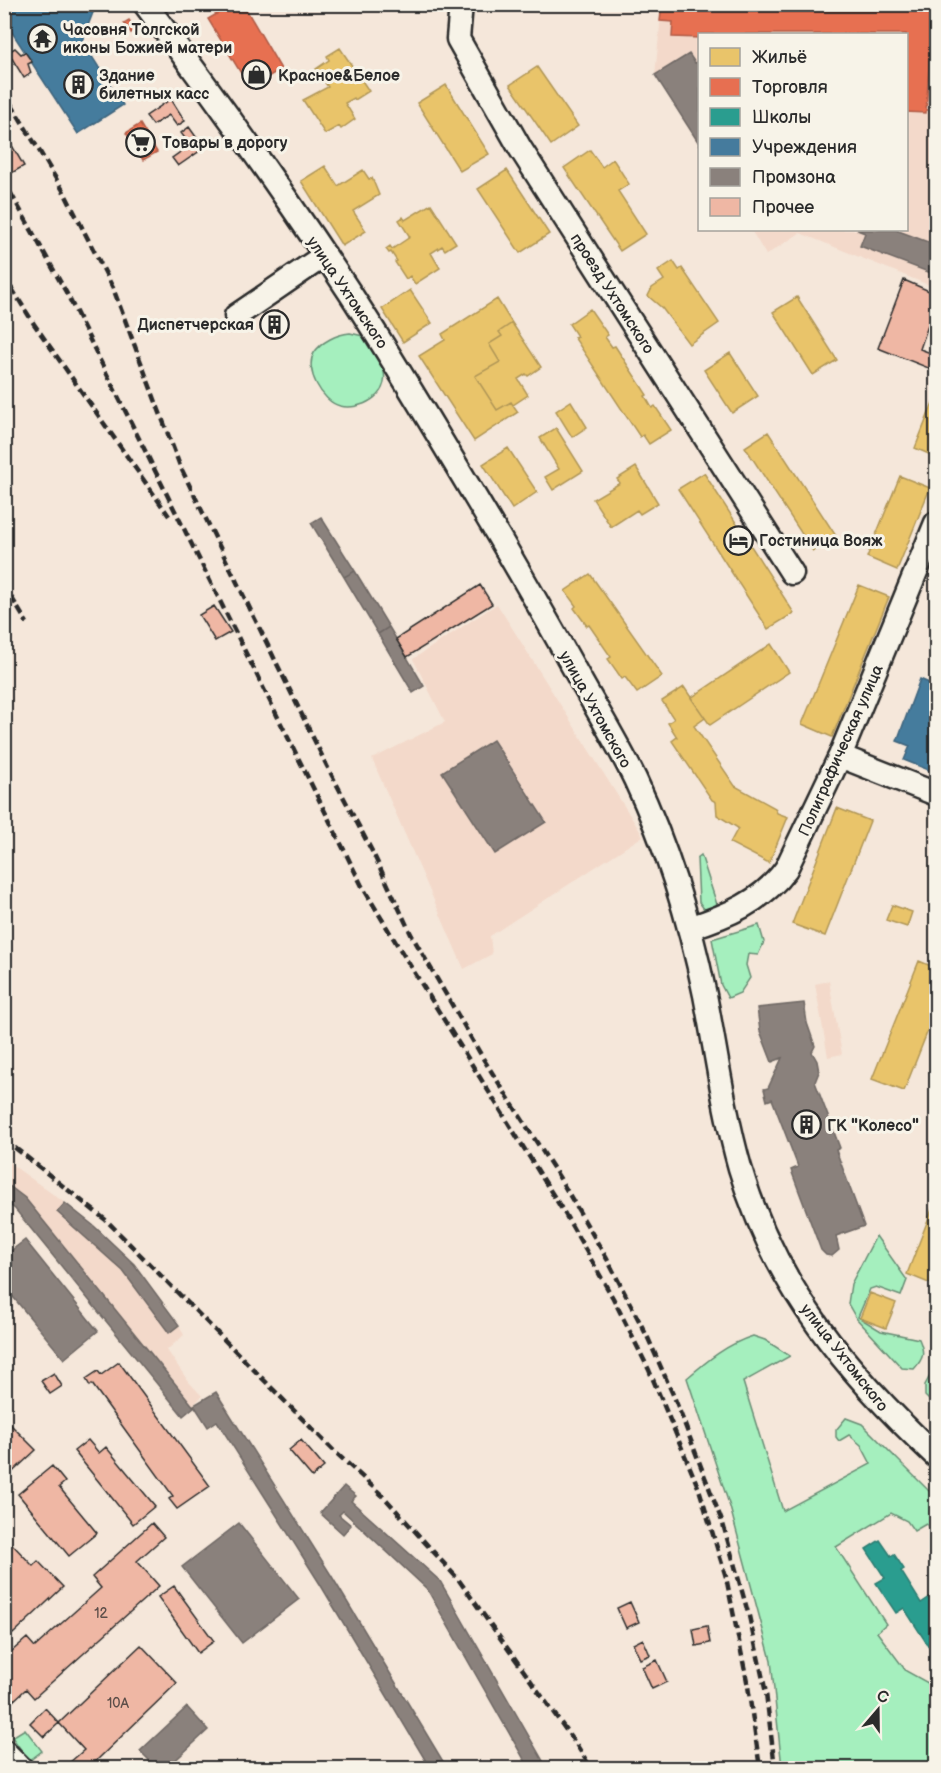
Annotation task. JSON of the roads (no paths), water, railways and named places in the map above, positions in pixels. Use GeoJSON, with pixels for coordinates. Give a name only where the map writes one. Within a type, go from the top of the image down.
{"type":"FeatureCollection","features":[{"type":"Feature","properties":{"kind":"street","name":"улица Ухтомского"},"geometry":{"type":"LineString","coordinates":[[145,4],[325,255],[435,428],[619,748],[648,807],[689,928],[740,1168],[774,1254],[808,1312],[847,1364],[891,1414],[936,1456]]}},
{"type":"Feature","properties":{"kind":"street","name":"проезд Ухтомского"},"geometry":{"type":"LineString","coordinates":[[461,4],[458,39],[520,148],[792,573]]}},
{"type":"Feature","properties":{"kind":"street"},"geometry":{"type":"LineString","coordinates":[[236,316],[325,255]]}},
{"type":"Feature","properties":{"kind":"street","name":"Полиграфическая улица"},"geometry":{"type":"LineString","coordinates":[[689,928],[726,916],[761,895],[775,884],[786,869],[840,756],[936,522]]}},
{"type":"Feature","properties":{"kind":"street"},"geometry":{"type":"LineString","coordinates":[[840,756],[936,794]]}},
{"type":"Feature","properties":{"kind":"street"},"geometry":{"type":"LineString","coordinates":[[4,1751],[21,1768]]}},
{"type":"Feature","properties":{"kind":"railway"},"geometry":{"type":"LineString","coordinates":[[4,92],[64,192],[113,288],[180,466],[411,934],[484,1060],[559,1177],[607,1259],[648,1338],[675,1399],[723,1524],[749,1616],[766,1693],[775,1768]]}},
{"type":"Feature","properties":{"kind":"railway"},"geometry":{"type":"LineString","coordinates":[[4,181],[66,292],[362,886],[565,1214],[613,1298],[649,1370],[699,1489],[726,1577],[748,1686],[760,1768]]}},
{"type":"Feature","properties":{"kind":"railway"},"geometry":{"type":"LineString","coordinates":[[4,276],[34,324],[169,516]]}},
{"type":"Feature","properties":{"kind":"railway"},"geometry":{"type":"LineString","coordinates":[[4,585],[27,623]]}},
{"type":"Feature","properties":{"kind":"railway"},"geometry":{"type":"LineString","coordinates":[[4,1139],[107,1221],[334,1451],[384,1497],[458,1579],[591,1768]]}},
{"type":"Feature","properties":{"kind":"place","name":"Часовня Толгской иконы Божией матери"},"geometry":{"type":"Point","coordinates":[42,38]}},
{"type":"Feature","properties":{"kind":"place","name":"Красное&Белое"},"geometry":{"type":"Point","coordinates":[257,75]}},
{"type":"Feature","properties":{"kind":"place","name":"Здание билетных касс"},"geometry":{"type":"Point","coordinates":[78,84]}},
{"type":"Feature","properties":{"kind":"place","name":"Товары в дорогу"},"geometry":{"type":"Point","coordinates":[141,142]}},
{"type":"Feature","properties":{"kind":"place","name":"Диспетчерская"},"geometry":{"type":"Point","coordinates":[275,324]}},
{"type":"Feature","properties":{"kind":"place","name":"Гостиница Вояж"},"geometry":{"type":"Point","coordinates":[738,540]}},
{"type":"Feature","properties":{"kind":"place","name":"ГК \"Колесо\""},"geometry":{"type":"Point","coordinates":[806,1125]}}]}
